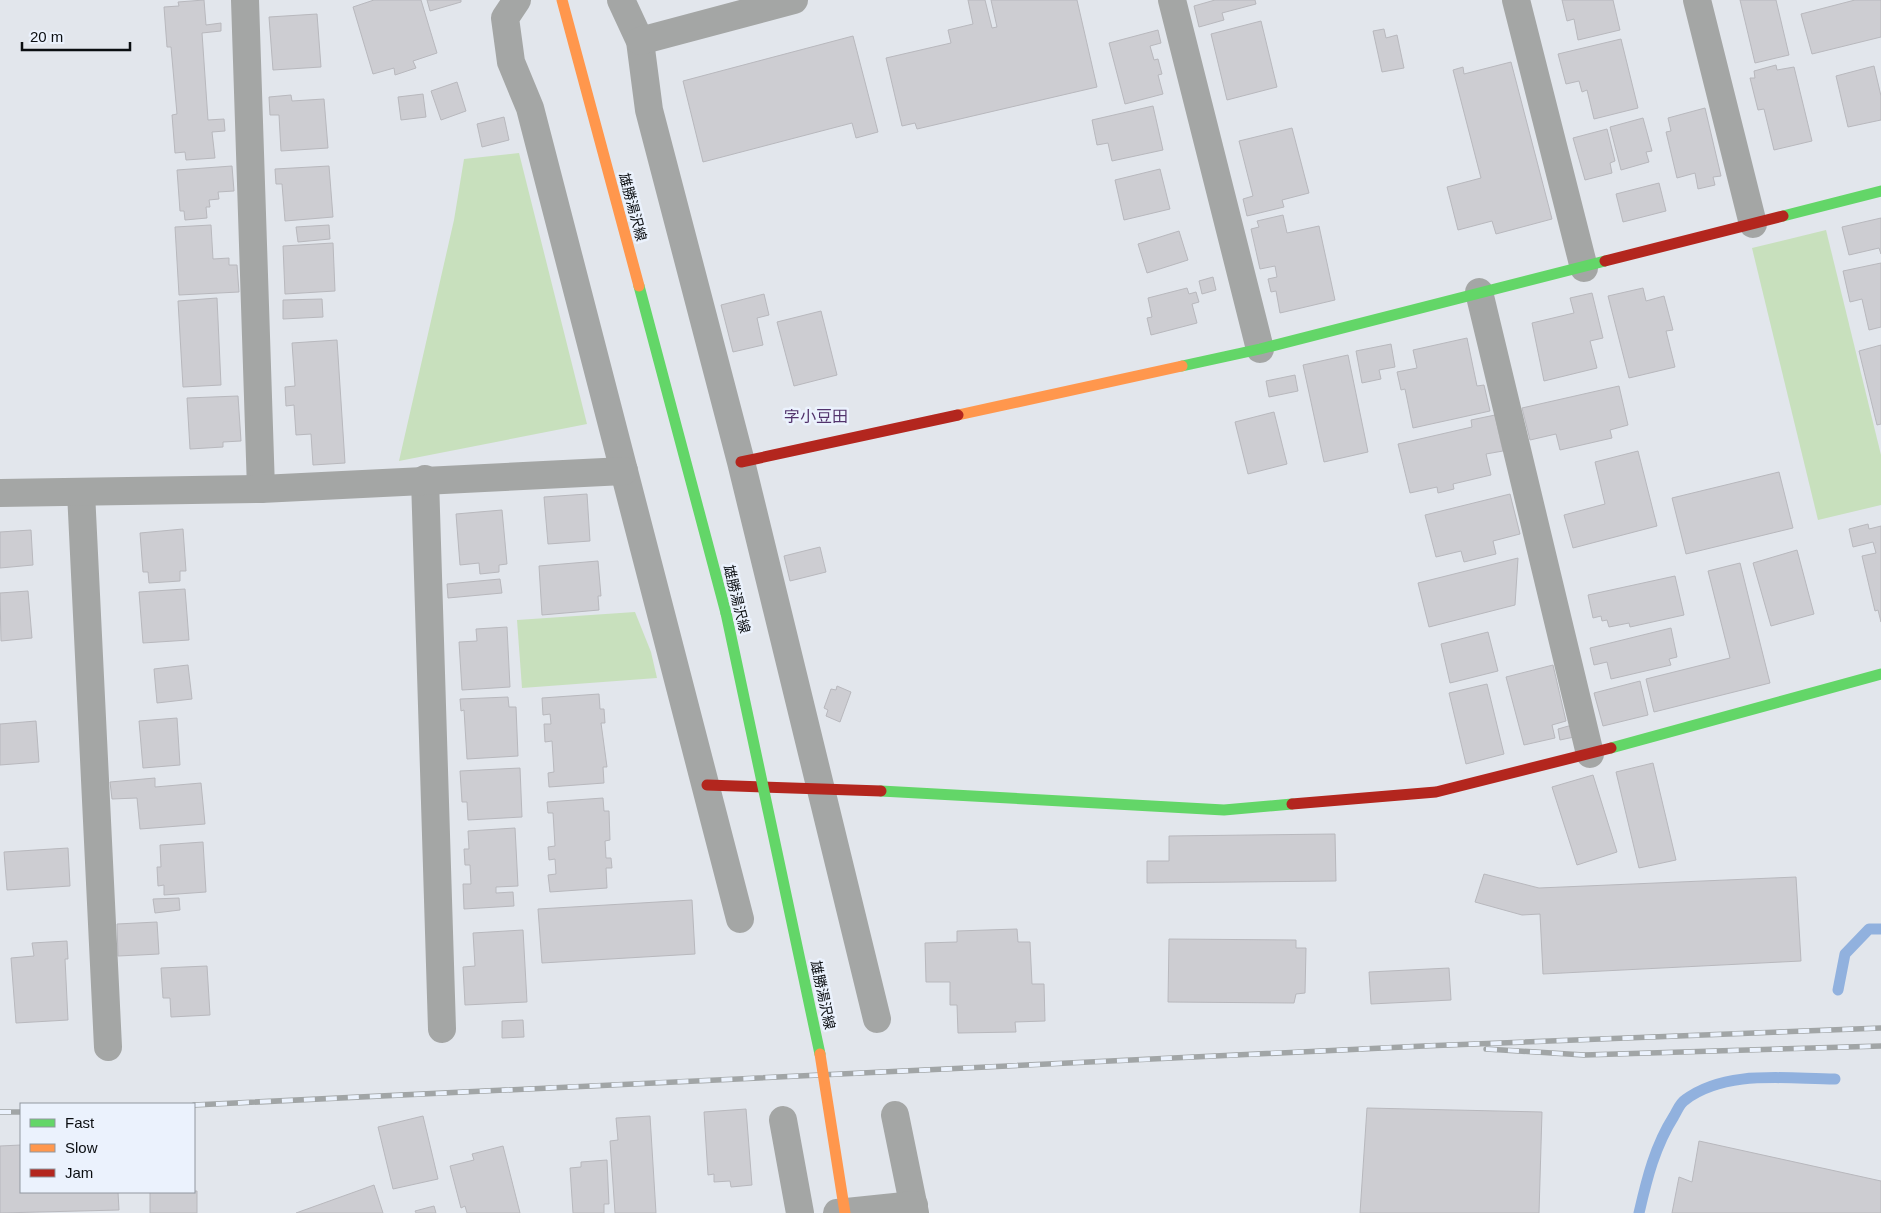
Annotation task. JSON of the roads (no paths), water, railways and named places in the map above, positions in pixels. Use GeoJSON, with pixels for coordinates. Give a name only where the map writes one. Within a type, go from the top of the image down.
{"type":"FeatureCollection","features":[{"type":"Feature","properties":{"kind":"street"},"geometry":{"type":"LineString","coordinates":[[245,0],[261,489]]}},
{"type":"Feature","properties":{"kind":"street"},"geometry":{"type":"LineString","coordinates":[[517,0],[505,18],[511,62],[530,108],[707,785],[740,919]]}},
{"type":"Feature","properties":{"kind":"street","name":"雄勝湯沢線"},"geometry":{"type":"LineString","coordinates":[[562,0],[726,613],[822,1062],[845,1213]]}},
{"type":"Feature","properties":{"kind":"street"},"geometry":{"type":"LineString","coordinates":[[621,0],[640,41],[649,110],[741,462],[877,1019]]}},
{"type":"Feature","properties":{"kind":"street"},"geometry":{"type":"LineString","coordinates":[[640,41],[794,0]]}},
{"type":"Feature","properties":{"kind":"street"},"geometry":{"type":"LineString","coordinates":[[1172,0],[1260,349]]}},
{"type":"Feature","properties":{"kind":"street"},"geometry":{"type":"LineString","coordinates":[[1516,0],[1584,268]]}},
{"type":"Feature","properties":{"kind":"street"},"geometry":{"type":"LineString","coordinates":[[1697,0],[1754,224]]}},
{"type":"Feature","properties":{"kind":"street"},"geometry":{"type":"LineString","coordinates":[[741,462],[1260,349],[1881,191]]}},
{"type":"Feature","properties":{"kind":"street"},"geometry":{"type":"LineString","coordinates":[[1479,292],[1590,754]]}},
{"type":"Feature","properties":{"kind":"street"},"geometry":{"type":"LineString","coordinates":[[0,493],[261,489],[425,479],[624,471]]}},
{"type":"Feature","properties":{"kind":"street"},"geometry":{"type":"LineString","coordinates":[[425,479],[442,1029]]}},
{"type":"Feature","properties":{"kind":"street"},"geometry":{"type":"LineString","coordinates":[[81,492],[108,1046]]}},
{"type":"Feature","properties":{"kind":"street"},"geometry":{"type":"LineString","coordinates":[[707,785],[820,788],[1224,810],[1436,792],[1590,754],[1881,674]]}},
{"type":"Feature","properties":{"kind":"street"},"geometry":{"type":"LineString","coordinates":[[837,1213],[915,1209],[895,1115]]}},
{"type":"Feature","properties":{"kind":"street"},"geometry":{"type":"LineString","coordinates":[[783,1120],[800,1213]]}},
{"type":"Feature","properties":{"kind":"waterway"},"geometry":{"type":"LineString","coordinates":[[1838,990],[1845,954],[1869,929],[1881,929]]}},
{"type":"Feature","properties":{"kind":"waterway"},"geometry":{"type":"LineString","coordinates":[[1639,1213],[1657,1151],[1667,1127],[1685,1100],[1701,1090],[1738,1080],[1777,1077],[1835,1079]]}},
{"type":"Feature","properties":{"kind":"railway"},"geometry":{"type":"LineString","coordinates":[[195,1105],[1424,1046],[1881,1028]]}},
{"type":"Feature","properties":{"kind":"railway"},"geometry":{"type":"LineString","coordinates":[[1486,1049],[1584,1055],[1881,1046]]}},
{"type":"Feature","properties":{"kind":"railway"},"geometry":{"type":"LineString","coordinates":[[0,1112],[20,1112]]}},
{"type":"Feature","properties":{"kind":"district","name":"字小豆田"},"geometry":{"type":"Point","coordinates":[816,416]}}]}
